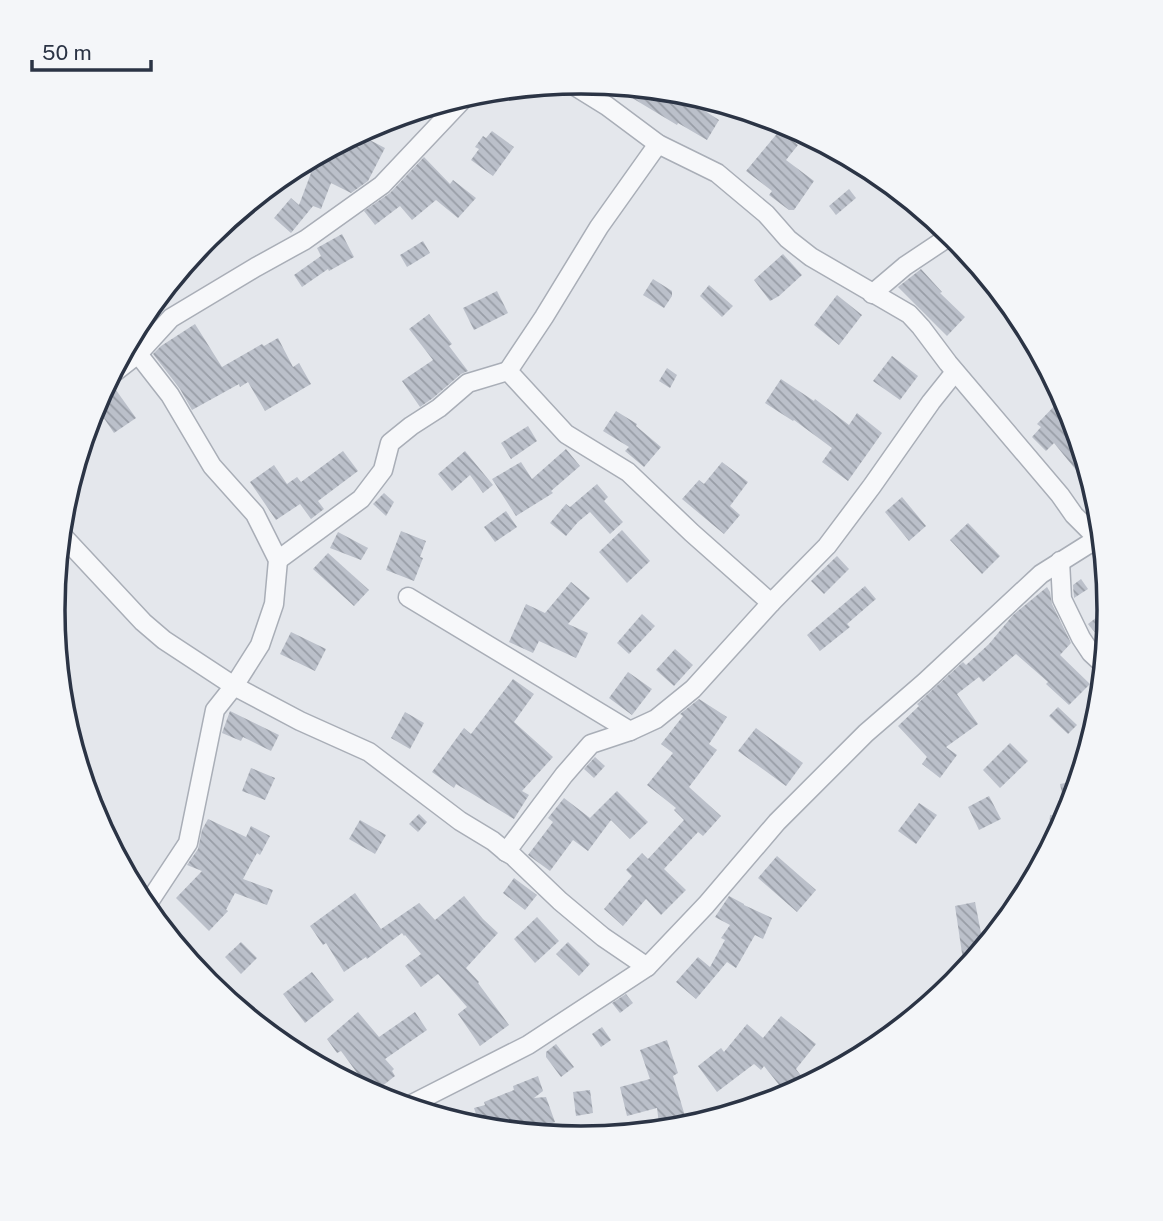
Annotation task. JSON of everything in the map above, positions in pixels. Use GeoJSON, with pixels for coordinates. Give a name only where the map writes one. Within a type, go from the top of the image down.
{"type":"FeatureCollection","features":[{"type":"Feature","properties":{"kind":"street"},"geometry":{"type":"LineString","coordinates":[[588,94],[658,144],[717,173],[811,257],[909,314],[1074,515],[1091,529]]}},
{"type":"Feature","properties":{"kind":"street"},"geometry":{"type":"LineString","coordinates":[[130,360],[171,318],[305,240],[382,185],[453,110]]}},
{"type":"Feature","properties":{"kind":"street"},"geometry":{"type":"LineString","coordinates":[[278,560],[361,499],[383,470],[390,443],[439,408],[468,383],[509,371],[599,227],[658,144]]}},
{"type":"Feature","properties":{"kind":"street"},"geometry":{"type":"LineString","coordinates":[[872,294],[905,266],[943,241]]}},
{"type":"Feature","properties":{"kind":"street"},"geometry":{"type":"LineString","coordinates":[[138,354],[170,395],[212,466],[255,514],[278,560],[274,604],[260,645],[215,710],[188,843],[152,898]]}},
{"type":"Feature","properties":{"kind":"street"},"geometry":{"type":"LineString","coordinates":[[509,371],[566,434],[628,472],[771,603]]}},
{"type":"Feature","properties":{"kind":"street"},"geometry":{"type":"LineString","coordinates":[[506,852],[591,744],[656,719],[693,689],[827,546],[955,372]]}},
{"type":"Feature","properties":{"kind":"street"},"geometry":{"type":"LineString","coordinates":[[418,1101],[528,1045],[647,967],[706,905],[777,822],[866,733],[1041,574],[1093,540]]}},
{"type":"Feature","properties":{"kind":"street"},"geometry":{"type":"LineString","coordinates":[[69,543],[143,622],[164,640],[234,686],[300,721],[369,752],[460,821],[513,856],[603,937],[647,967]]}},
{"type":"Feature","properties":{"kind":"street"},"geometry":{"type":"LineString","coordinates":[[1060,561],[1062,599],[1081,638],[1096,657]]}},
{"type":"Feature","properties":{"kind":"street"},"geometry":{"type":"LineString","coordinates":[[408,597],[630,731]]}},
{"type":"Feature","properties":{"kind":"building"},"geometry":{"type":"Polygon","coordinates":[[[629,96],[700,108],[719,120],[707,140],[678,123],[677,125],[629,96]]]}},
{"type":"Feature","properties":{"kind":"building"},"geometry":{"type":"Polygon","coordinates":[[[492,131],[514,147],[493,176],[471,160],[479,149],[475,147],[483,136],[486,138],[492,131]]]}},
{"type":"Feature","properties":{"kind":"building"},"geometry":{"type":"Polygon","coordinates":[[[778,133],[798,145],[786,160],[814,181],[794,210],[789,210],[769,195],[772,191],[746,171],[778,133]]]}},
{"type":"Feature","properties":{"kind":"building"},"geometry":{"type":"Polygon","coordinates":[[[369,140],[385,148],[368,181],[351,193],[331,183],[321,209],[313,206],[291,233],[274,218],[291,198],[299,205],[311,173],[308,172],[353,147],[359,147],[369,140]]]}},
{"type":"Feature","properties":{"kind":"building"},"geometry":{"type":"Polygon","coordinates":[[[424,157],[450,184],[453,180],[476,198],[458,218],[436,200],[412,220],[400,206],[375,225],[364,211],[390,193],[424,157]]]}},
{"type":"Feature","properties":{"kind":"building"},"geometry":{"type":"Polygon","coordinates":[[[849,189],[856,198],[836,215],[829,206],[849,189]]]}},
{"type":"Feature","properties":{"kind":"building"},"geometry":{"type":"Polygon","coordinates":[[[342,234],[354,257],[329,271],[328,269],[302,287],[294,275],[321,256],[317,248],[342,234]]]}},
{"type":"Feature","properties":{"kind":"building"},"geometry":{"type":"Polygon","coordinates":[[[423,241],[430,253],[407,267],[400,255],[423,241]]]}},
{"type":"Feature","properties":{"kind":"building"},"geometry":{"type":"Polygon","coordinates":[[[783,254],[802,275],[770,301],[754,280],[783,254]]]}},
{"type":"Feature","properties":{"kind":"building"},"geometry":{"type":"Polygon","coordinates":[[[921,269],[942,292],[940,293],[965,317],[947,336],[898,287],[921,269]]]}},
{"type":"Feature","properties":{"kind":"building"},"geometry":{"type":"Polygon","coordinates":[[[653,279],[672,291],[672,296],[664,308],[643,295],[653,279]]]}},
{"type":"Feature","properties":{"kind":"building"},"geometry":{"type":"Polygon","coordinates":[[[709,285],[733,306],[722,317],[700,296],[709,285]]]}},
{"type":"Feature","properties":{"kind":"building"},"geometry":{"type":"Polygon","coordinates":[[[497,291],[508,313],[474,330],[463,308],[497,291]]]}},
{"type":"Feature","properties":{"kind":"building"},"geometry":{"type":"Polygon","coordinates":[[[837,295],[862,315],[839,345],[814,325],[837,295]]]}},
{"type":"Feature","properties":{"kind":"building"},"geometry":{"type":"Polygon","coordinates":[[[429,314],[468,371],[420,407],[402,381],[433,360],[409,329],[429,314]]]}},
{"type":"Feature","properties":{"kind":"building"},"geometry":{"type":"Polygon","coordinates":[[[195,324],[222,367],[278,338],[293,367],[299,363],[311,384],[265,411],[248,382],[240,387],[239,384],[192,410],[180,389],[153,354],[195,324]]]}},
{"type":"Feature","properties":{"kind":"building"},"geometry":{"type":"Polygon","coordinates":[[[892,356],[918,376],[900,400],[873,381],[892,356]]]}},
{"type":"Feature","properties":{"kind":"building"},"geometry":{"type":"Polygon","coordinates":[[[667,368],[677,375],[670,388],[659,381],[667,368]]]}},
{"type":"Feature","properties":{"kind":"building"},"geometry":{"type":"Polygon","coordinates":[[[781,379],[814,401],[815,399],[849,425],[857,413],[882,433],[848,481],[822,462],[832,448],[765,403],[781,379]]]}},
{"type":"Feature","properties":{"kind":"building"},"geometry":{"type":"Polygon","coordinates":[[[115,389],[136,418],[114,433],[103,416],[115,389]]]}},
{"type":"Feature","properties":{"kind":"building"},"geometry":{"type":"Polygon","coordinates":[[[1055,405],[1071,444],[1078,468],[1076,470],[1054,443],[1046,451],[1032,437],[1041,427],[1037,424],[1055,405]]]}},
{"type":"Feature","properties":{"kind":"building"},"geometry":{"type":"Polygon","coordinates":[[[616,411],[637,424],[636,426],[661,447],[644,467],[625,451],[629,447],[603,431],[616,411]]]}},
{"type":"Feature","properties":{"kind":"building"},"geometry":{"type":"Polygon","coordinates":[[[528,426],[537,441],[511,459],[501,443],[528,426]]]}},
{"type":"Feature","properties":{"kind":"building"},"geometry":{"type":"Polygon","coordinates":[[[566,449],[580,466],[551,491],[553,493],[516,516],[492,479],[521,462],[532,479],[566,449]]]}},
{"type":"Feature","properties":{"kind":"building"},"geometry":{"type":"Polygon","coordinates":[[[343,451],[358,471],[318,501],[324,509],[311,519],[300,504],[276,520],[250,482],[274,465],[287,484],[297,477],[301,482],[343,451]]]}},
{"type":"Feature","properties":{"kind":"building"},"geometry":{"type":"Polygon","coordinates":[[[465,451],[493,485],[483,493],[470,475],[452,491],[438,474],[465,451]]]}},
{"type":"Feature","properties":{"kind":"building"},"geometry":{"type":"Polygon","coordinates":[[[722,462],[748,482],[730,506],[740,515],[724,534],[682,499],[699,480],[704,484],[722,462]]]}},
{"type":"Feature","properties":{"kind":"building"},"geometry":{"type":"Polygon","coordinates":[[[597,484],[608,497],[604,501],[623,522],[610,534],[590,512],[566,536],[550,523],[566,504],[570,507],[597,484]]]}},
{"type":"Feature","properties":{"kind":"building"},"geometry":{"type":"Polygon","coordinates":[[[384,493],[394,502],[386,516],[373,504],[384,493]]]}},
{"type":"Feature","properties":{"kind":"building"},"geometry":{"type":"Polygon","coordinates":[[[902,497],[926,526],[909,541],[885,512],[902,497]]]}},
{"type":"Feature","properties":{"kind":"building"},"geometry":{"type":"Polygon","coordinates":[[[506,511],[517,527],[495,542],[484,527],[506,511]]]}},
{"type":"Feature","properties":{"kind":"building"},"geometry":{"type":"Polygon","coordinates":[[[968,523],[1000,556],[982,574],[950,540],[968,523]]]}},
{"type":"Feature","properties":{"kind":"building"},"geometry":{"type":"Polygon","coordinates":[[[622,530],[650,561],[627,583],[599,552],[622,530]]]}},
{"type":"Feature","properties":{"kind":"building"},"geometry":{"type":"Polygon","coordinates":[[[401,531],[426,541],[414,581],[386,570],[401,531]]]}},
{"type":"Feature","properties":{"kind":"building"},"geometry":{"type":"Polygon","coordinates":[[[338,532],[368,548],[361,560],[330,548],[338,532]]]}},
{"type":"Feature","properties":{"kind":"building"},"geometry":{"type":"Polygon","coordinates":[[[328,553],[369,590],[354,606],[313,569],[328,553]]]}},
{"type":"Feature","properties":{"kind":"building"},"geometry":{"type":"Polygon","coordinates":[[[837,556],[849,569],[824,594],[811,581],[837,556]]]}},
{"type":"Feature","properties":{"kind":"building"},"geometry":{"type":"Polygon","coordinates":[[[1081,579],[1088,589],[1074,598],[1073,585],[1081,579]]]}},
{"type":"Feature","properties":{"kind":"building"},"geometry":{"type":"Polygon","coordinates":[[[571,582],[590,598],[568,624],[588,633],[576,658],[539,641],[533,653],[509,642],[526,604],[545,613],[571,582]]]}},
{"type":"Feature","properties":{"kind":"building"},"geometry":{"type":"Polygon","coordinates":[[[865,586],[876,599],[847,624],[850,627],[820,651],[807,635],[865,586]]]}},
{"type":"Feature","properties":{"kind":"building"},"geometry":{"type":"Polygon","coordinates":[[[1047,587],[1052,604],[1071,643],[1060,655],[1090,684],[1069,705],[1016,654],[983,682],[979,677],[957,694],[978,724],[946,747],[957,755],[940,778],[922,764],[927,757],[898,726],[919,706],[917,704],[963,662],[966,665],[989,644],[1013,615],[1047,587]]]}},
{"type":"Feature","properties":{"kind":"building"},"geometry":{"type":"Polygon","coordinates":[[[642,614],[655,626],[629,654],[617,643],[642,614]]]}},
{"type":"Feature","properties":{"kind":"building"},"geometry":{"type":"Polygon","coordinates":[[[1098,616],[1097,635],[1088,624],[1098,616]]]}},
{"type":"Feature","properties":{"kind":"building"},"geometry":{"type":"Polygon","coordinates":[[[291,632],[326,649],[315,671],[280,654],[291,632]]]}},
{"type":"Feature","properties":{"kind":"building"},"geometry":{"type":"Polygon","coordinates":[[[675,649],[693,665],[674,686],[656,670],[675,649]]]}},
{"type":"Feature","properties":{"kind":"building"},"geometry":{"type":"Polygon","coordinates":[[[628,672],[652,689],[632,715],[609,698],[628,672]]]}},
{"type":"Feature","properties":{"kind":"building"},"geometry":{"type":"Polygon","coordinates":[[[513,679],[534,694],[514,722],[553,757],[522,791],[529,795],[514,819],[456,784],[454,788],[432,772],[464,728],[471,734],[513,679]]]}},
{"type":"Feature","properties":{"kind":"building"},"geometry":{"type":"Polygon","coordinates":[[[699,699],[727,717],[709,744],[717,750],[689,787],[721,816],[703,836],[698,832],[664,869],[686,890],[661,915],[646,899],[623,926],[604,909],[632,876],[626,870],[642,853],[648,859],[684,820],[674,810],[676,808],[647,785],[673,753],[661,744],[683,716],[680,714],[699,699]]]}},
{"type":"Feature","properties":{"kind":"building"},"geometry":{"type":"Polygon","coordinates":[[[1058,707],[1077,725],[1068,734],[1049,716],[1058,707]]]}},
{"type":"Feature","properties":{"kind":"building"},"geometry":{"type":"Polygon","coordinates":[[[230,711],[279,735],[271,751],[243,737],[241,741],[222,733],[230,711]]]}},
{"type":"Feature","properties":{"kind":"building"},"geometry":{"type":"Polygon","coordinates":[[[405,712],[424,723],[410,749],[391,738],[405,712]]]}},
{"type":"Feature","properties":{"kind":"building"},"geometry":{"type":"Polygon","coordinates":[[[756,728],[803,763],[786,786],[738,751],[756,728]]]}},
{"type":"Feature","properties":{"kind":"building"},"geometry":{"type":"Polygon","coordinates":[[[1010,743],[1028,761],[1000,788],[983,770],[1010,743]]]}},
{"type":"Feature","properties":{"kind":"building"},"geometry":{"type":"Polygon","coordinates":[[[595,757],[605,766],[594,778],[584,769],[595,757]]]}},
{"type":"Feature","properties":{"kind":"building"},"geometry":{"type":"Polygon","coordinates":[[[251,768],[275,778],[265,800],[242,791],[251,768]]]}},
{"type":"Feature","properties":{"kind":"building"},"geometry":{"type":"Polygon","coordinates":[[[1069,782],[1063,798],[1060,784],[1069,782]]]}},
{"type":"Feature","properties":{"kind":"building"},"geometry":{"type":"Polygon","coordinates":[[[617,791],[648,822],[630,839],[611,820],[588,851],[573,840],[550,871],[528,855],[553,822],[548,818],[564,798],[590,818],[617,791]]]}},
{"type":"Feature","properties":{"kind":"building"},"geometry":{"type":"Polygon","coordinates":[[[989,796],[1001,819],[979,830],[968,807],[989,796]]]}},
{"type":"Feature","properties":{"kind":"building"},"geometry":{"type":"Polygon","coordinates":[[[919,803],[937,815],[916,844],[898,831],[919,803]]]}},
{"type":"Feature","properties":{"kind":"building"},"geometry":{"type":"Polygon","coordinates":[[[419,814],[427,822],[418,832],[409,824],[419,814]]]}},
{"type":"Feature","properties":{"kind":"building"},"geometry":{"type":"Polygon","coordinates":[[[1050,815],[1056,816],[1049,830],[1050,815]]]}},
{"type":"Feature","properties":{"kind":"building"},"geometry":{"type":"Polygon","coordinates":[[[208,819],[246,837],[251,826],[270,836],[243,879],[273,890],[267,905],[235,893],[226,910],[228,911],[209,931],[176,898],[202,871],[187,865],[198,849],[202,830],[208,819]]]}},
{"type":"Feature","properties":{"kind":"building"},"geometry":{"type":"Polygon","coordinates":[[[360,820],[386,835],[375,854],[349,839],[360,820]]]}},
{"type":"Feature","properties":{"kind":"building"},"geometry":{"type":"Polygon","coordinates":[[[777,856],[816,890],[797,912],[758,878],[777,856]]]}},
{"type":"Feature","properties":{"kind":"building"},"geometry":{"type":"Polygon","coordinates":[[[514,878],[537,895],[525,910],[503,893],[514,878]]]}},
{"type":"Feature","properties":{"kind":"building"},"geometry":{"type":"Polygon","coordinates":[[[355,893],[381,929],[419,903],[435,920],[464,896],[498,933],[466,968],[509,1025],[480,1046],[458,1014],[467,1007],[438,974],[421,987],[405,966],[421,954],[402,933],[344,972],[326,943],[323,945],[310,926],[355,893]]]}},
{"type":"Feature","properties":{"kind":"building"},"geometry":{"type":"Polygon","coordinates":[[[729,896],[772,918],[763,939],[755,935],[736,968],[727,962],[696,999],[676,982],[698,957],[710,967],[725,940],[721,938],[730,925],[715,917],[729,896]]]}},
{"type":"Feature","properties":{"kind":"building"},"geometry":{"type":"Polygon","coordinates":[[[975,902],[982,937],[963,959],[955,906],[975,902]]]}},
{"type":"Feature","properties":{"kind":"building"},"geometry":{"type":"Polygon","coordinates":[[[537,917],[559,941],[535,963],[514,939],[537,917]]]}},
{"type":"Feature","properties":{"kind":"building"},"geometry":{"type":"Polygon","coordinates":[[[241,942],[257,958],[241,974],[225,957],[241,942]]]}},
{"type":"Feature","properties":{"kind":"building"},"geometry":{"type":"Polygon","coordinates":[[[568,942],[590,964],[579,976],[556,954],[568,942]]]}},
{"type":"Feature","properties":{"kind":"building"},"geometry":{"type":"Polygon","coordinates":[[[312,972],[334,1000],[305,1023],[283,994],[312,972]]]}},
{"type":"Feature","properties":{"kind":"building"},"geometry":{"type":"Polygon","coordinates":[[[626,994],[633,1003],[620,1013],[612,1003],[626,994]]]}},
{"type":"Feature","properties":{"kind":"building"},"geometry":{"type":"Polygon","coordinates":[[[358,1012],[379,1037],[415,1012],[427,1030],[385,1059],[394,1069],[392,1071],[395,1076],[381,1087],[360,1077],[341,1051],[337,1053],[327,1039],[358,1012]]]}},
{"type":"Feature","properties":{"kind":"building"},"geometry":{"type":"Polygon","coordinates":[[[781,1016],[816,1044],[796,1069],[802,1077],[781,1087],[764,1066],[761,1070],[754,1064],[717,1092],[698,1066],[721,1048],[724,1052],[747,1024],[763,1038],[781,1016]]]}},
{"type":"Feature","properties":{"kind":"building"},"geometry":{"type":"Polygon","coordinates":[[[602,1027],[611,1040],[601,1047],[592,1034],[602,1027]]]}},
{"type":"Feature","properties":{"kind":"building"},"geometry":{"type":"Polygon","coordinates":[[[667,1040],[678,1073],[673,1076],[685,1116],[659,1121],[657,1108],[627,1116],[620,1087],[650,1079],[640,1050],[667,1040]]]}},
{"type":"Feature","properties":{"kind":"building"},"geometry":{"type":"Polygon","coordinates":[[[556,1044],[574,1067],[561,1077],[546,1057],[546,1052],[556,1044]]]}},
{"type":"Feature","properties":{"kind":"building"},"geometry":{"type":"Polygon","coordinates":[[[538,1076],[543,1091],[534,1098],[546,1097],[555,1122],[545,1126],[472,1115],[476,1114],[474,1108],[514,1090],[513,1086],[538,1076]]]}},
{"type":"Feature","properties":{"kind":"building"},"geometry":{"type":"Polygon","coordinates":[[[590,1090],[593,1113],[576,1116],[573,1092],[590,1090]]]}}]}
